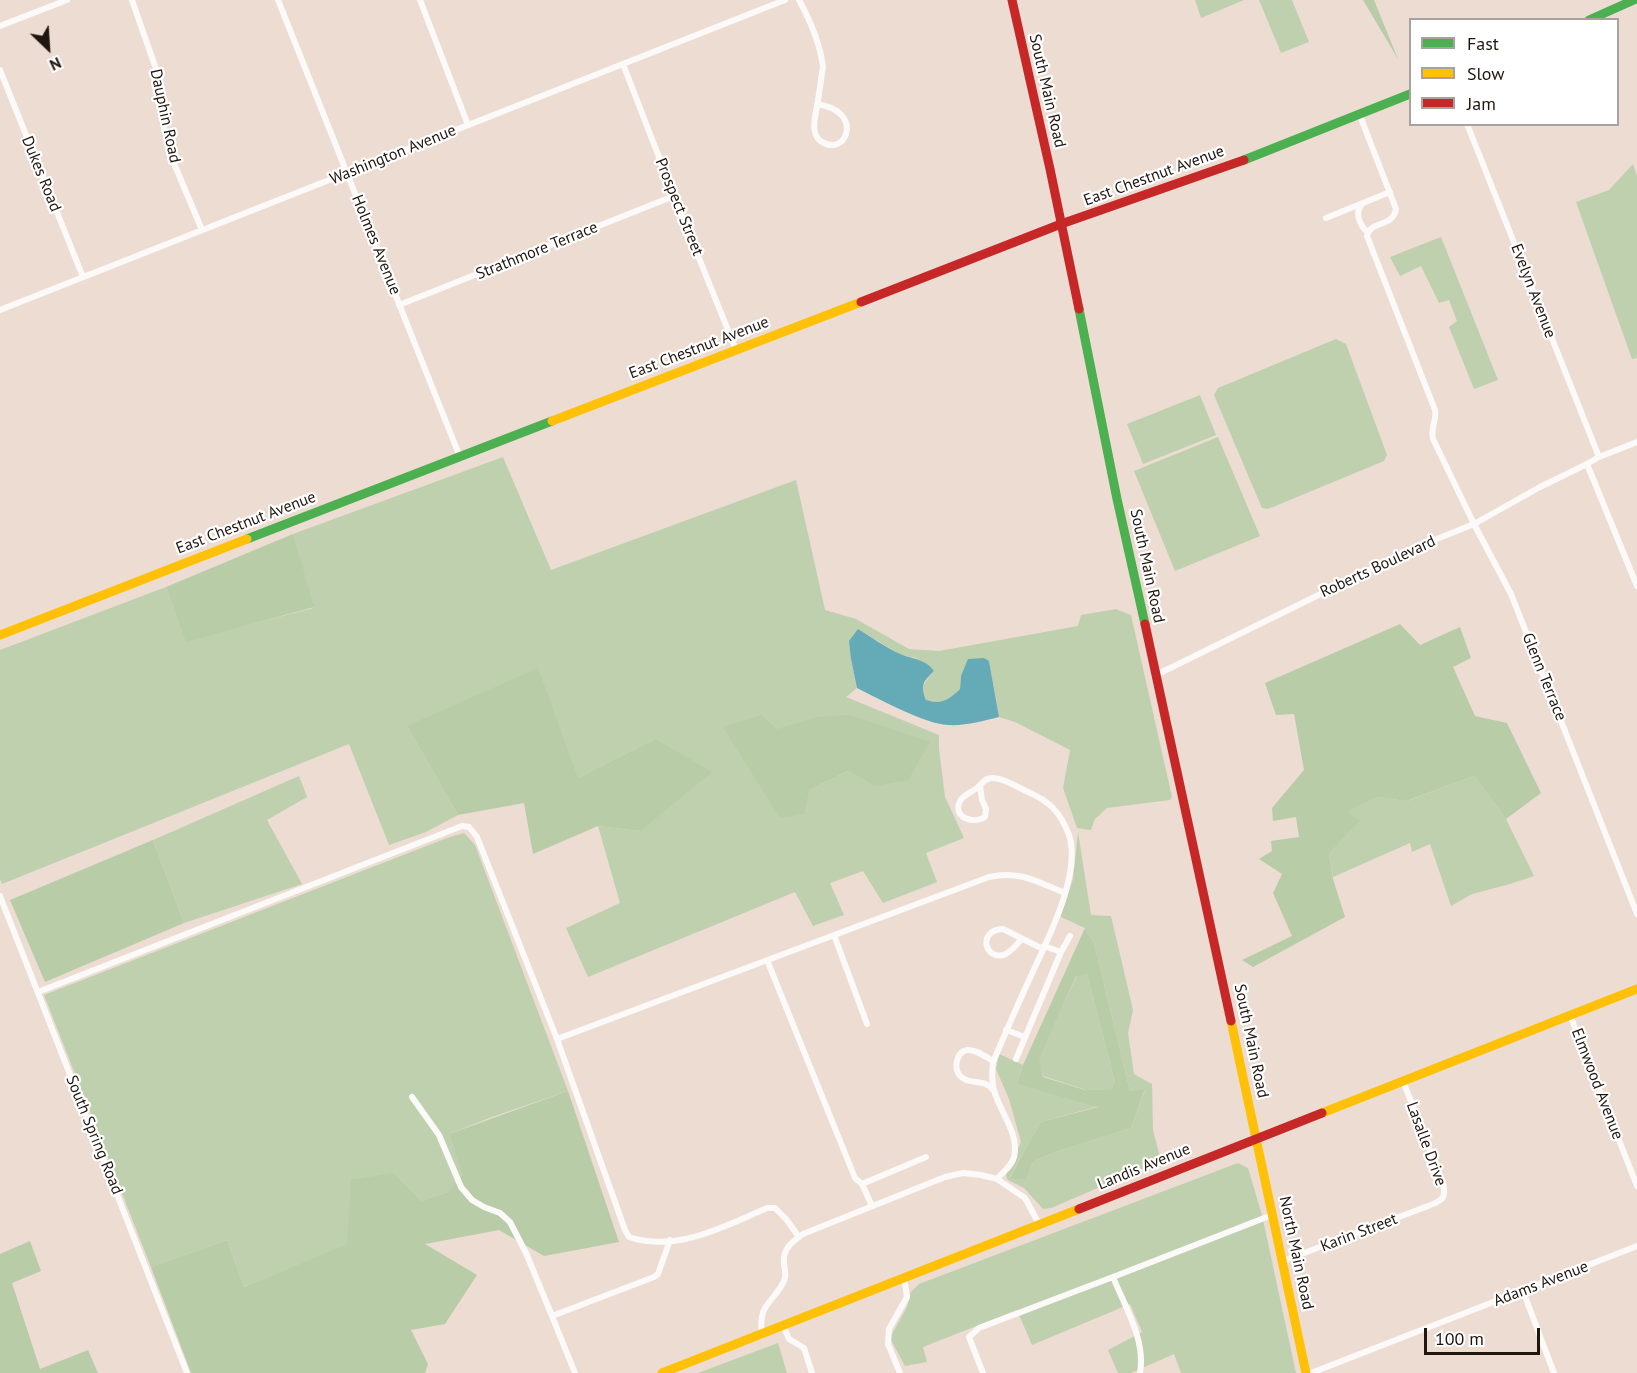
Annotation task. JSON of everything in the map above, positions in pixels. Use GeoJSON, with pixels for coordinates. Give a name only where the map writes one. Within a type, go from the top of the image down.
{"type":"FeatureCollection","features":[{"type":"Feature","properties":{"kind":"main road","name":"South Main Road"},"geometry":{"type":"LineString","coordinates":[[1012,0],[1062,224],[1117,499],[1256,1139]]}},
{"type":"Feature","properties":{"kind":"main road"},"geometry":{"type":"LineString","coordinates":[[1594,18],[1634,0]]}},
{"type":"Feature","properties":{"kind":"main road","name":"East Chestnut Avenue"},"geometry":{"type":"LineString","coordinates":[[0,635],[1062,224],[1244,160],[1409,94]]}},
{"type":"Feature","properties":{"kind":"main road","name":"Landis Avenue"},"geometry":{"type":"LineString","coordinates":[[662,1373],[1637,989]]}},
{"type":"Feature","properties":{"kind":"main road","name":"North Main Road"},"geometry":{"type":"LineString","coordinates":[[1256,1139],[1306,1373]]}},
{"type":"Feature","properties":{"kind":"street"},"geometry":{"type":"LineString","coordinates":[[0,26],[68,0]]}},
{"type":"Feature","properties":{"kind":"street","name":"Dauphin Road"},"geometry":{"type":"LineString","coordinates":[[132,0],[156,69],[164,128],[171,156],[202,230]]}},
{"type":"Feature","properties":{"kind":"street","name":"Holmes Avenue"},"geometry":{"type":"LineString","coordinates":[[278,0],[460,457]]}},
{"type":"Feature","properties":{"kind":"street"},"geometry":{"type":"LineString","coordinates":[[420,0],[468,125]]}},
{"type":"Feature","properties":{"kind":"street","name":"Washington Avenue"},"geometry":{"type":"LineString","coordinates":[[0,310],[785,0]]}},
{"type":"Feature","properties":{"kind":"street"},"geometry":{"type":"LineString","coordinates":[[799,0],[822,57],[823,67],[814,123],[817,137],[828,145],[833,145],[846,135],[847,122],[836,110],[818,104]]}},
{"type":"Feature","properties":{"kind":"street","name":"Prospect Street"},"geometry":{"type":"LineString","coordinates":[[623,64],[736,350]]}},
{"type":"Feature","properties":{"kind":"street","name":"Dukes Road"},"geometry":{"type":"LineString","coordinates":[[0,70],[82,277]]}},
{"type":"Feature","properties":{"kind":"street"},"geometry":{"type":"LineString","coordinates":[[1359,113],[1396,209],[1394,216],[1367,232],[1358,215],[1358,208],[1364,203]]}},
{"type":"Feature","properties":{"kind":"street","name":"Evelyn Avenue"},"geometry":{"type":"LineString","coordinates":[[1468,126],[1599,457]]}},
{"type":"Feature","properties":{"kind":"street"},"geometry":{"type":"LineString","coordinates":[[1326,218],[1390,192]]}},
{"type":"Feature","properties":{"kind":"street","name":"Strathmore Terrace"},"geometry":{"type":"LineString","coordinates":[[399,305],[674,196]]}},
{"type":"Feature","properties":{"kind":"street","name":"Glenn Terrace"},"geometry":{"type":"LineString","coordinates":[[1367,232],[1375,258],[1435,410],[1431,433],[1436,446],[1511,594],[1637,914]]}},
{"type":"Feature","properties":{"kind":"street","name":"Roberts Boulevard"},"geometry":{"type":"LineString","coordinates":[[1156,675],[1412,549],[1474,524],[1599,457],[1637,442]]}},
{"type":"Feature","properties":{"kind":"street"},"geometry":{"type":"LineString","coordinates":[[1587,464],[1637,586]]}},
{"type":"Feature","properties":{"kind":"street"},"geometry":{"type":"LineString","coordinates":[[980,786],[986,814],[982,819],[972,821],[963,816],[958,807],[960,801],[980,786],[985,779],[996,778],[1043,799],[1051,805],[1059,815],[1069,837],[1071,850],[1065,893],[1044,948],[993,1061],[994,1092]]}},
{"type":"Feature","properties":{"kind":"street"},"geometry":{"type":"LineString","coordinates":[[38,992],[462,826],[469,827],[477,837],[557,1039],[629,1237],[639,1240],[670,1240],[701,1235],[767,1208],[775,1208],[799,1237]]}},
{"type":"Feature","properties":{"kind":"street"},"geometry":{"type":"LineString","coordinates":[[557,1039],[989,876],[1018,875],[1065,893]]}},
{"type":"Feature","properties":{"kind":"street","name":"South Spring Road"},"geometry":{"type":"LineString","coordinates":[[0,897],[187,1373]]}},
{"type":"Feature","properties":{"kind":"street"},"geometry":{"type":"LineString","coordinates":[[1022,939],[1008,953],[997,956],[990,952],[986,944],[990,933],[996,929],[1003,929],[1044,948],[1061,952]]}},
{"type":"Feature","properties":{"kind":"street"},"geometry":{"type":"LineString","coordinates":[[834,935],[867,1024]]}},
{"type":"Feature","properties":{"kind":"street"},"geometry":{"type":"LineString","coordinates":[[1016,1059],[1061,952],[1070,936]]}},
{"type":"Feature","properties":{"kind":"street"},"geometry":{"type":"LineString","coordinates":[[767,960],[855,1178],[862,1184],[872,1206]]}},
{"type":"Feature","properties":{"kind":"street","name":"Elmwood Avenue"},"geometry":{"type":"LineString","coordinates":[[1570,1015],[1637,1186]]}},
{"type":"Feature","properties":{"kind":"street"},"geometry":{"type":"LineString","coordinates":[[1006,1030],[1025,1037]]}},
{"type":"Feature","properties":{"kind":"street"},"geometry":{"type":"LineString","coordinates":[[993,1061],[971,1050],[965,1051],[958,1058],[956,1069],[968,1081],[985,1083],[991,1087],[1013,1136],[1014,1157],[997,1179]]}},
{"type":"Feature","properties":{"kind":"street","name":"Lasalle Drive"},"geometry":{"type":"LineString","coordinates":[[1402,1081],[1444,1190],[1443,1198],[1435,1203]]}},
{"type":"Feature","properties":{"kind":"street"},"geometry":{"type":"LineString","coordinates":[[412,1097],[439,1135],[461,1187],[472,1200],[500,1213],[510,1222],[526,1253],[575,1373]]}},
{"type":"Feature","properties":{"kind":"street"},"geometry":{"type":"LineString","coordinates":[[862,1184],[926,1157]]}},
{"type":"Feature","properties":{"kind":"street"},"geometry":{"type":"LineString","coordinates":[[762,1334],[760,1321],[762,1313],[784,1282],[785,1252],[791,1242],[872,1206],[963,1173],[997,1179],[1025,1198],[1040,1224]]}},
{"type":"Feature","properties":{"kind":"street","name":"Karin Street"},"geometry":{"type":"LineString","coordinates":[[1283,1261],[1435,1203]]}},
{"type":"Feature","properties":{"kind":"street"},"geometry":{"type":"LineString","coordinates":[[983,1373],[969,1337],[979,1328],[1272,1215]]}},
{"type":"Feature","properties":{"kind":"street"},"geometry":{"type":"LineString","coordinates":[[552,1316],[654,1277],[658,1274],[670,1240]]}},
{"type":"Feature","properties":{"kind":"street","name":"Adams Avenue"},"geometry":{"type":"LineString","coordinates":[[1311,1373],[1637,1246]]}},
{"type":"Feature","properties":{"kind":"street"},"geometry":{"type":"LineString","coordinates":[[900,1373],[888,1344],[889,1329],[907,1297],[904,1277]]}},
{"type":"Feature","properties":{"kind":"street"},"geometry":{"type":"LineString","coordinates":[[1113,1277],[1138,1338],[1142,1365],[1140,1373]]}},
{"type":"Feature","properties":{"kind":"street"},"geometry":{"type":"LineString","coordinates":[[1523,1291],[1554,1373]]}},
{"type":"Feature","properties":{"kind":"street"},"geometry":{"type":"LineString","coordinates":[[783,1325],[789,1339],[804,1348],[812,1373]]}},
{"type":"Feature","properties":{"kind":"green space"},"geometry":{"type":"Polygon","coordinates":[[[1195,0],[1244,0],[1201,18],[1195,0]]]}},
{"type":"Feature","properties":{"kind":"green space"},"geometry":{"type":"Polygon","coordinates":[[[1259,0],[1292,0],[1309,42],[1281,53],[1259,0]]]}},
{"type":"Feature","properties":{"kind":"green space"},"geometry":{"type":"Polygon","coordinates":[[[1363,0],[1374,0],[1398,59],[1363,0]]]}},
{"type":"Feature","properties":{"kind":"green space"},"geometry":{"type":"Polygon","coordinates":[[[1633,164],[1637,176],[1637,358],[1632,359],[1576,202],[1609,190],[1633,164]]]}},
{"type":"Feature","properties":{"kind":"green space"},"geometry":{"type":"Polygon","coordinates":[[[1441,237],[1498,380],[1474,389],[1449,327],[1457,321],[1449,300],[1439,303],[1421,266],[1400,276],[1390,257],[1441,237]]]}},
{"type":"Feature","properties":{"kind":"green space"},"geometry":{"type":"Polygon","coordinates":[[[1336,339],[1346,344],[1387,455],[1384,461],[1268,509],[1262,508],[1214,395],[1218,388],[1336,339]]]}},
{"type":"Feature","properties":{"kind":"green space"},"geometry":{"type":"Polygon","coordinates":[[[1200,395],[1216,435],[1143,464],[1127,424],[1200,395]]]}},
{"type":"Feature","properties":{"kind":"green space"},"geometry":{"type":"Polygon","coordinates":[[[1218,437],[1260,536],[1175,571],[1134,471],[1218,437]]]}},
{"type":"Feature","properties":{"kind":"green space"},"geometry":{"type":"Polygon","coordinates":[[[503,457],[551,570],[796,480],[825,610],[856,619],[909,649],[939,651],[1078,626],[1081,615],[1116,609],[1131,615],[1172,797],[1170,800],[1107,808],[1095,819],[1091,830],[1077,828],[1063,788],[1070,750],[1015,722],[999,717],[989,661],[961,676],[960,689],[948,699],[941,702],[926,700],[922,686],[934,671],[916,658],[901,655],[858,629],[851,659],[857,688],[846,697],[939,735],[945,797],[964,838],[926,853],[937,882],[883,903],[863,871],[830,883],[844,915],[813,926],[795,892],[588,977],[566,928],[620,903],[598,826],[640,831],[655,739],[578,778],[407,726],[458,815],[426,832],[389,845],[349,744],[2,884],[0,879],[0,650],[166,587],[186,641],[313,608],[293,534],[503,457]],[[762,715],[809,790],[848,771],[875,786],[778,729],[762,715]]]}},
{"type":"Feature","properties":{"kind":"green space"},"geometry":{"type":"Polygon","coordinates":[[[293,534],[314,607],[186,642],[166,587],[293,534]]]}},
{"type":"Feature","properties":{"kind":"green space"},"geometry":{"type":"Polygon","coordinates":[[[1400,624],[1420,645],[1460,627],[1471,658],[1453,667],[1475,716],[1507,723],[1541,793],[1506,819],[1474,776],[1406,801],[1378,797],[1347,812],[1360,821],[1329,854],[1333,879],[1345,917],[1253,967],[1242,960],[1292,936],[1273,893],[1282,874],[1259,859],[1272,851],[1271,841],[1299,837],[1296,817],[1273,821],[1272,808],[1304,770],[1294,714],[1276,715],[1265,683],[1400,624]]]}},
{"type":"Feature","properties":{"kind":"green space"},"geometry":{"type":"Polygon","coordinates":[[[538,668],[578,778],[655,739],[712,772],[640,831],[598,826],[533,854],[524,803],[458,815],[407,726],[538,668]]]}},
{"type":"Feature","properties":{"kind":"green space"},"geometry":{"type":"Polygon","coordinates":[[[762,715],[778,729],[817,717],[850,715],[930,742],[908,780],[875,786],[848,771],[809,790],[804,814],[780,818],[723,727],[762,715]]]}},
{"type":"Feature","properties":{"kind":"green space"},"geometry":{"type":"Polygon","coordinates":[[[299,776],[307,797],[267,820],[302,884],[184,923],[153,840],[299,776]]]}},
{"type":"Feature","properties":{"kind":"green space"},"geometry":{"type":"Polygon","coordinates":[[[1474,776],[1506,819],[1534,876],[1472,894],[1451,906],[1430,844],[1412,852],[1410,843],[1333,877],[1329,854],[1359,822],[1346,812],[1378,797],[1407,801],[1474,776]]]}},
{"type":"Feature","properties":{"kind":"green space"},"geometry":{"type":"Polygon","coordinates":[[[1078,832],[1091,915],[1111,916],[1133,1010],[1128,1033],[1134,1074],[1152,1084],[1153,1130],[1161,1161],[1051,1208],[1043,1209],[1024,1188],[1008,1180],[1006,1175],[1021,1142],[1009,1099],[996,1069],[999,1054],[1023,1065],[1017,1084],[1099,1106],[1041,1122],[1010,1177],[1026,1180],[1033,1162],[1052,1153],[1131,1128],[1145,1090],[1130,1091],[1094,943],[1085,928],[1061,917],[1073,879],[1078,832]]]}},
{"type":"Feature","properties":{"kind":"green space"},"geometry":{"type":"Polygon","coordinates":[[[464,833],[475,845],[568,1091],[449,1134],[464,1175],[448,1192],[421,1201],[348,1244],[244,1287],[227,1240],[151,1267],[44,995],[464,833]]]}},
{"type":"Feature","properties":{"kind":"green space"},"geometry":{"type":"Polygon","coordinates":[[[153,840],[184,923],[45,982],[10,900],[153,840]]]}},
{"type":"Feature","properties":{"kind":"green space"},"geometry":{"type":"Polygon","coordinates":[[[1085,928],[1094,943],[1130,1091],[1145,1089],[1131,1128],[1052,1153],[1033,1162],[1026,1180],[1010,1178],[1041,1122],[1098,1107],[1017,1084],[1023,1065],[1085,928]],[[1087,974],[1076,976],[1039,1059],[1043,1077],[1085,1090],[1111,1089],[1115,1082],[1087,974]]]}},
{"type":"Feature","properties":{"kind":"green space"},"geometry":{"type":"Polygon","coordinates":[[[1087,974],[1115,1082],[1111,1089],[1086,1090],[1043,1076],[1038,1059],[1077,975],[1087,974]]]}},
{"type":"Feature","properties":{"kind":"green space"},"geometry":{"type":"Polygon","coordinates":[[[568,1091],[619,1242],[544,1256],[499,1230],[425,1244],[477,1275],[445,1324],[411,1330],[428,1364],[425,1373],[191,1373],[151,1267],[227,1240],[244,1287],[347,1244],[351,1180],[393,1173],[421,1201],[448,1192],[463,1175],[449,1134],[568,1091]]]}},
{"type":"Feature","properties":{"kind":"green space"},"geometry":{"type":"Polygon","coordinates":[[[1238,1163],[1248,1168],[1262,1215],[1296,1373],[1181,1373],[1174,1354],[1131,1373],[1118,1373],[1108,1350],[1142,1332],[1130,1304],[1032,1345],[1017,1310],[923,1347],[927,1362],[905,1366],[890,1338],[907,1307],[911,1292],[919,1284],[1238,1163]]]}},
{"type":"Feature","properties":{"kind":"green space"},"geometry":{"type":"Polygon","coordinates":[[[30,1241],[41,1271],[12,1283],[40,1369],[88,1350],[98,1373],[0,1373],[0,1254],[30,1241]]]}},
{"type":"Feature","properties":{"kind":"green space"},"geometry":{"type":"Polygon","coordinates":[[[778,1343],[787,1373],[698,1373],[778,1343]]]}},
{"type":"Feature","properties":{"kind":"water"},"geometry":{"type":"Polygon","coordinates":[[[858,629],[894,651],[931,667],[934,671],[923,687],[926,700],[945,701],[960,689],[961,676],[968,659],[984,658],[989,661],[999,717],[961,725],[938,724],[902,710],[857,688],[849,641],[858,629]]]}},
{"type":"Feature","properties":{"kind":"traffic: fast"},"geometry":{"type":"LineString","coordinates":[[1594,18],[1634,0]]}},
{"type":"Feature","properties":{"kind":"traffic: fast"},"geometry":{"type":"LineString","coordinates":[[1244,160],[1409,94]]}},
{"type":"Feature","properties":{"kind":"traffic: fast"},"geometry":{"type":"LineString","coordinates":[[1079,309],[1145,624]]}},
{"type":"Feature","properties":{"kind":"traffic: fast"},"geometry":{"type":"LineString","coordinates":[[247,539],[552,421]]}},
{"type":"Feature","properties":{"kind":"traffic: slow"},"geometry":{"type":"LineString","coordinates":[[552,421],[861,302]]}},
{"type":"Feature","properties":{"kind":"traffic: slow"},"geometry":{"type":"LineString","coordinates":[[0,635],[247,539]]}},
{"type":"Feature","properties":{"kind":"traffic: slow"},"geometry":{"type":"LineString","coordinates":[[1322,1113],[1637,989]]}},
{"type":"Feature","properties":{"kind":"traffic: slow"},"geometry":{"type":"LineString","coordinates":[[1231,1021],[1306,1373]]}},
{"type":"Feature","properties":{"kind":"traffic: slow"},"geometry":{"type":"LineString","coordinates":[[662,1373],[1079,1209]]}},
{"type":"Feature","properties":{"kind":"traffic: jam"},"geometry":{"type":"LineString","coordinates":[[1012,0],[1079,309]]}},
{"type":"Feature","properties":{"kind":"traffic: jam"},"geometry":{"type":"LineString","coordinates":[[861,302],[1061,224],[1244,160]]}},
{"type":"Feature","properties":{"kind":"traffic: jam"},"geometry":{"type":"LineString","coordinates":[[1145,624],[1231,1021]]}},
{"type":"Feature","properties":{"kind":"traffic: jam"},"geometry":{"type":"LineString","coordinates":[[1079,1209],[1322,1113]]}}]}
